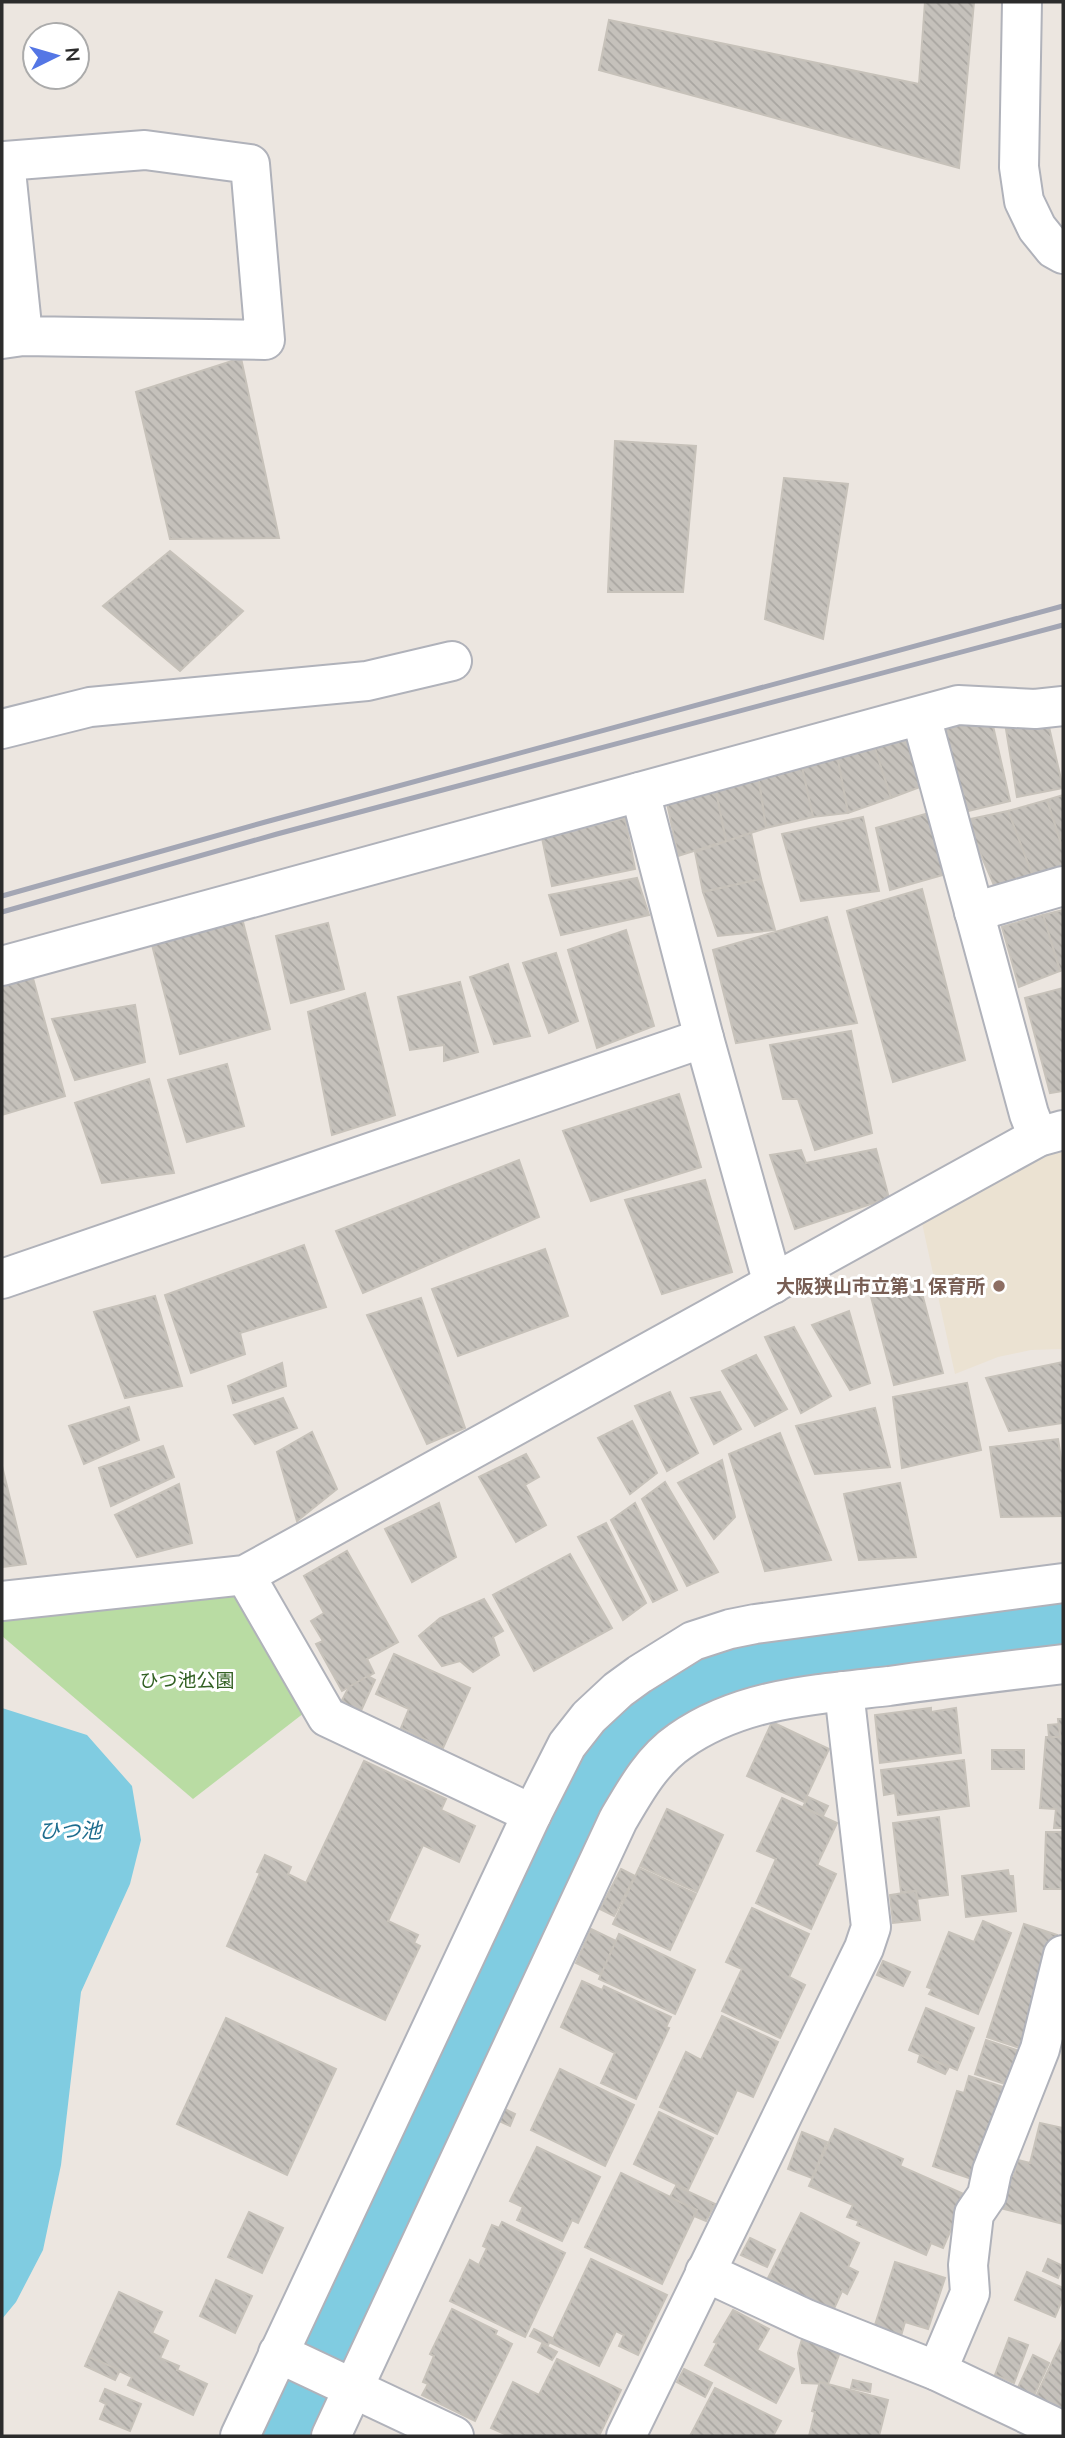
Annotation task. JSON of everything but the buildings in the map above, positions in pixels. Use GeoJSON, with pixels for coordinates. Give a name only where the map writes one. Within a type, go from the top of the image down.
{"type":"FeatureCollection","features":[{"type":"Feature","properties":{"kind":"street"},"geometry":{"type":"LineString","coordinates":[[1023,2],[1019,167],[1024,201],[1037,228],[1054,249],[1063,254]]}},
{"type":"Feature","properties":{"kind":"street"},"geometry":{"type":"LineString","coordinates":[[145,150],[250,164],[265,340],[12,338],[5,161],[145,150]]}},
{"type":"Feature","properties":{"kind":"street"},"geometry":{"type":"LineString","coordinates":[[2,729],[90,707],[367,681],[452,661]]}},
{"type":"Feature","properties":{"kind":"street"},"geometry":{"type":"LineString","coordinates":[[2,966],[958,705],[1035,709],[1063,706]]}},
{"type":"Feature","properties":{"kind":"street"},"geometry":{"type":"LineString","coordinates":[[2,1601],[245,1575],[1051,1134],[1029,1114],[920,716]]}},
{"type":"Feature","properties":{"kind":"street"},"geometry":{"type":"LineString","coordinates":[[640,792],[704,1038],[774,1284]]}},
{"type":"Feature","properties":{"kind":"street"},"geometry":{"type":"LineString","coordinates":[[974,912],[1063,886]]}},
{"type":"Feature","properties":{"kind":"street"},"geometry":{"type":"LineString","coordinates":[[2,1279],[704,1038]]}},
{"type":"Feature","properties":{"kind":"street"},"geometry":{"type":"LineString","coordinates":[[245,1575],[327,1717],[532,1814]]}},
{"type":"Feature","properties":{"kind":"street"},"geometry":{"type":"LineString","coordinates":[[331,2436],[318,2372],[532,1814],[567,1745],[589,1717],[639,1674],[693,1641],[730,1629],[1063,1583]]}},
{"type":"Feature","properties":{"kind":"street"},"geometry":{"type":"LineString","coordinates":[[240,2436],[318,2372],[618,1820],[644,1775],[678,1742],[712,1721],[758,1704],[1063,1664]]}},
{"type":"Feature","properties":{"kind":"street"},"geometry":{"type":"LineString","coordinates":[[625,2436],[864,1948],[871,1927],[844,1691]]}},
{"type":"Feature","properties":{"kind":"street"},"geometry":{"type":"LineString","coordinates":[[937,2371],[970,2293],[968,2265],[974,2214],[987,2195],[992,2171],[1041,2049],[1063,1955]]}},
{"type":"Feature","properties":{"kind":"street"},"geometry":{"type":"LineString","coordinates":[[705,2272],[806,2319],[937,2371],[1063,2431]]}},
{"type":"Feature","properties":{"kind":"street"},"geometry":{"type":"LineString","coordinates":[[318,2372],[454,2436]]}},
{"type":"Feature","properties":{"kind":"shaded area","name":"大阪狭山市立第１保育所"},"geometry":{"type":"Polygon","coordinates":[[[1063,1146],[1063,1349],[1031,1350],[998,1357],[955,1374],[922,1223],[1026,1157],[1063,1146]]]}},
{"type":"Feature","properties":{"kind":"green space","name":"ひつ池公園"},"geometry":{"type":"Polygon","coordinates":[[[237,1588],[304,1713],[193,1799],[2,1636],[2,1614],[237,1588]]]}},
{"type":"Feature","properties":{"kind":"water","name":"ひつ池"},"geometry":{"type":"Polygon","coordinates":[[[2,1708],[87,1735],[132,1786],[141,1840],[130,1884],[81,1992],[61,2165],[43,2250],[16,2302],[2,2319],[2,1708]]]}},
{"type":"Feature","properties":{"kind":"waterway"},"geometry":{"type":"LineString","coordinates":[[290,2436],[582,1804],[614,1750],[669,1700],[707,1678],[745,1665],[1063,1623]]}},
{"type":"Feature","properties":{"kind":"railway"},"geometry":{"type":"LineString","coordinates":[[2,896],[1063,606]]}},
{"type":"Feature","properties":{"kind":"railway"},"geometry":{"type":"LineString","coordinates":[[2,912],[277,834],[1063,625]]}},
{"type":"Feature","properties":{"kind":"place","name":"大阪狭山市立第１保育所"},"geometry":{"type":"Point","coordinates":[999,1286]}}]}
